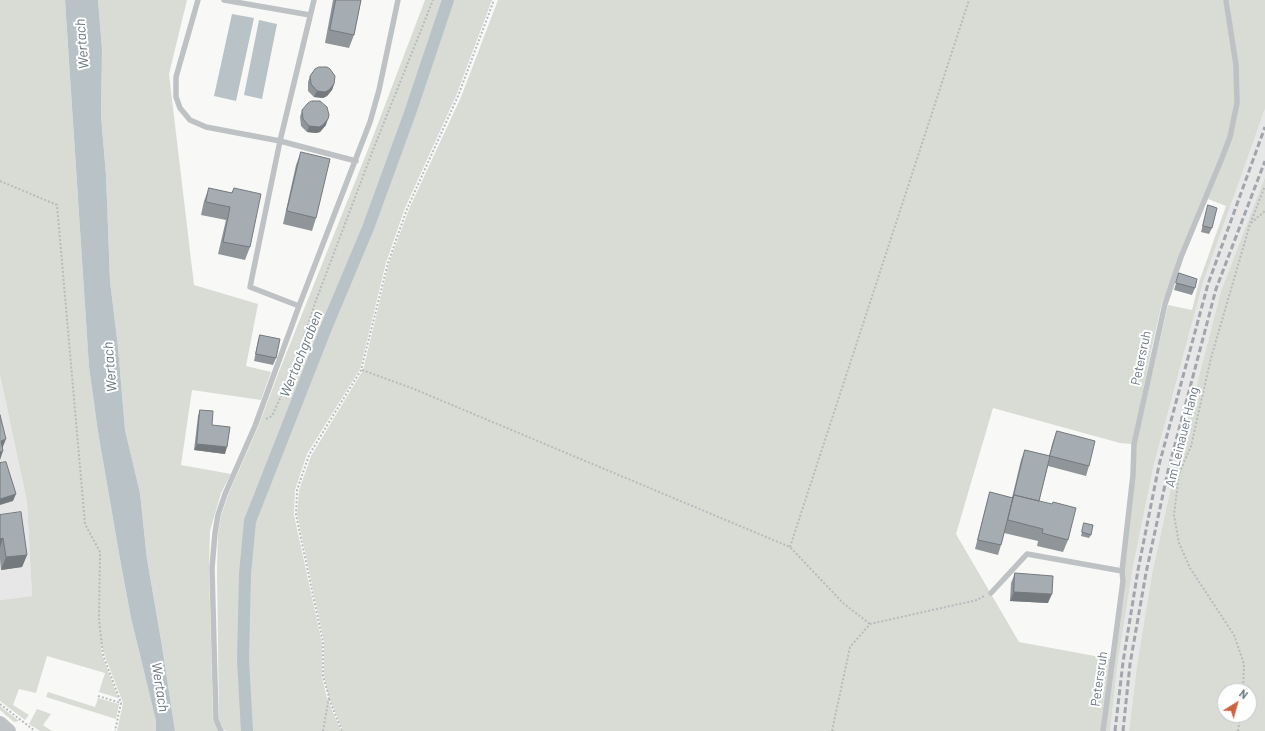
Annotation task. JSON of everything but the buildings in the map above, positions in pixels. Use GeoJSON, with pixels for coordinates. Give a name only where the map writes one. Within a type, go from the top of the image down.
{"type":"FeatureCollection","features":[{"type":"Feature","properties":{"kind":"street"},"geometry":{"type":"LineString","coordinates":[[0,723],[9,731]]}},
{"type":"Feature","properties":{"kind":"lane"},"geometry":{"type":"LineString","coordinates":[[198,0],[176,77],[176,97],[180,108],[190,120],[206,127],[280,141],[356,161]]}},
{"type":"Feature","properties":{"kind":"lane"},"geometry":{"type":"LineString","coordinates":[[224,0],[310,15]]}},
{"type":"Feature","properties":{"kind":"lane"},"geometry":{"type":"LineString","coordinates":[[300,306],[250,287],[280,141],[314,0]]}},
{"type":"Feature","properties":{"kind":"lane"},"geometry":{"type":"LineString","coordinates":[[221,731],[216,720],[212,568],[218,515],[225,494],[255,426],[370,122],[379,90],[398,0]]}},
{"type":"Feature","properties":{"kind":"lane","name":"Petersruh"},"geometry":{"type":"LineString","coordinates":[[1103,731],[1123,581],[1122,571],[1133,475],[1134,444],[1165,304],[1181,257],[1225,151],[1230,137],[1237,103],[1236,66],[1226,0]]}},
{"type":"Feature","properties":{"kind":"lane"},"geometry":{"type":"LineString","coordinates":[[991,593],[1027,554],[1122,571]]}},
{"type":"Feature","properties":{"kind":"path"},"geometry":{"type":"LineString","coordinates":[[255,426],[272,416],[294,368],[315,303],[373,150],[433,0]]}},
{"type":"Feature","properties":{"kind":"path"},"geometry":{"type":"LineString","coordinates":[[342,731],[328,697],[323,676],[323,642],[296,515],[297,490],[309,455],[361,370],[388,263],[407,209],[458,96],[494,0]]}},
{"type":"Feature","properties":{"kind":"path"},"geometry":{"type":"LineString","coordinates":[[790,547],[969,0]]}},
{"type":"Feature","properties":{"kind":"path"},"geometry":{"type":"LineString","coordinates":[[0,181],[57,204],[85,524],[100,552],[99,619],[103,655],[121,703],[115,731]]}},
{"type":"Feature","properties":{"kind":"path","name":"Am Leinauer Hang"},"geometry":{"type":"LineString","coordinates":[[1243,683],[1244,664],[1234,636],[1190,568],[1179,544],[1174,514],[1179,474],[1191,446],[1211,358],[1250,224],[1265,186]]}},
{"type":"Feature","properties":{"kind":"path"},"geometry":{"type":"LineString","coordinates":[[1250,224],[1265,211]]}},
{"type":"Feature","properties":{"kind":"path"},"geometry":{"type":"LineString","coordinates":[[361,370],[428,396],[790,547],[843,603],[870,624]]}},
{"type":"Feature","properties":{"kind":"path"},"geometry":{"type":"LineString","coordinates":[[832,731],[850,647],[870,624],[977,600],[991,593]]}},
{"type":"Feature","properties":{"kind":"path"},"geometry":{"type":"LineString","coordinates":[[98,696],[121,703]]}},
{"type":"Feature","properties":{"kind":"path"},"geometry":{"type":"LineString","coordinates":[[323,731],[328,697]]}},
{"type":"Feature","properties":{"kind":"path"},"geometry":{"type":"LineString","coordinates":[[0,704],[35,731]]}},
{"type":"Feature","properties":{"kind":"shaded area"},"geometry":{"type":"Polygon","coordinates":[[[0,0],[65,0],[89,367],[98,432],[120,559],[131,618],[156,721],[156,731],[117,731],[123,703],[102,645],[102,655],[118,698],[99,692],[105,673],[47,656],[36,693],[19,689],[13,705],[29,715],[25,720],[0,701],[0,600],[32,596],[27,502],[0,375],[0,0]]]}},
{"type":"Feature","properties":{"kind":"shaded area"},"geometry":{"type":"Polygon","coordinates":[[[98,0],[187,0],[169,74],[194,285],[258,304],[246,366],[271,372],[261,400],[192,390],[181,465],[231,474],[221,493],[210,531],[209,569],[213,721],[218,731],[175,731],[147,559],[140,493],[125,430],[118,347],[110,281],[106,175],[101,116],[102,49],[98,0]]]}},
{"type":"Feature","properties":{"kind":"shaded area"},"geometry":{"type":"Polygon","coordinates":[[[425,0],[492,0],[456,96],[405,208],[386,263],[360,369],[307,454],[295,490],[294,515],[322,643],[322,677],[327,698],[341,731],[227,731],[224,730],[219,720],[217,570],[218,534],[221,516],[228,495],[258,427],[369,147],[425,0]]]}},
{"type":"Feature","properties":{"kind":"shaded area"},"geometry":{"type":"Polygon","coordinates":[[[498,0],[1225,0],[1234,66],[1235,103],[1228,137],[1162,303],[1132,444],[1120,443],[993,408],[956,534],[1019,642],[1111,659],[1101,731],[343,731],[329,697],[324,676],[324,642],[297,514],[299,490],[311,456],[363,370],[389,263],[409,209],[461,97],[498,0]]]}},
{"type":"Feature","properties":{"kind":"shaded area"},"geometry":{"type":"Polygon","coordinates":[[[1229,0],[1265,0],[1265,109],[1203,283],[1154,464],[1133,567],[1118,661],[1110,731],[1105,731],[1136,444],[1168,305],[1192,310],[1199,282],[1226,206],[1208,199],[1224,159],[1239,104],[1237,64],[1229,0]]]}},
{"type":"Feature","properties":{"kind":"shaded area"},"geometry":{"type":"Polygon","coordinates":[[[1265,109],[1265,177],[1221,291],[1174,473],[1152,574],[1137,665],[1129,731],[1110,731],[1118,661],[1133,567],[1154,464],[1203,283],[1265,109]]]}},
{"type":"Feature","properties":{"kind":"shaded area"},"geometry":{"type":"Polygon","coordinates":[[[1265,177],[1265,731],[1129,731],[1137,665],[1152,574],[1174,473],[1221,291],[1265,177]]]}},
{"type":"Feature","properties":{"kind":"shaded area"},"geometry":{"type":"Polygon","coordinates":[[[0,375],[27,502],[32,596],[0,600],[0,375]]]}},
{"type":"Feature","properties":{"kind":"shaded area"},"geometry":{"type":"Polygon","coordinates":[[[48,692],[95,707],[98,698],[119,704],[116,719],[46,697],[48,692]]]}},
{"type":"Feature","properties":{"kind":"shaded area"},"geometry":{"type":"Polygon","coordinates":[[[0,706],[19,721],[14,722],[0,710],[0,706]]]}},
{"type":"Feature","properties":{"kind":"shaded area"},"geometry":{"type":"Polygon","coordinates":[[[37,709],[51,714],[43,725],[52,731],[40,731],[29,724],[37,709]]]}},
{"type":"Feature","properties":{"kind":"water","name":"Wertach"},"geometry":{"type":"Polygon","coordinates":[[[65,0],[98,0],[102,49],[101,116],[106,175],[110,281],[118,347],[125,430],[140,493],[147,559],[175,731],[156,731],[156,721],[131,618],[98,432],[89,367],[65,0]]]}},
{"type":"Feature","properties":{"kind":"water"},"geometry":{"type":"Polygon","coordinates":[[[232,14],[254,18],[236,101],[214,96],[232,14]]]}},
{"type":"Feature","properties":{"kind":"water"},"geometry":{"type":"Polygon","coordinates":[[[259,20],[277,24],[262,99],[244,95],[259,20]]]}},
{"type":"Feature","properties":{"kind":"waterway","name":"Wertachgraben"},"geometry":{"type":"LineString","coordinates":[[247,731],[243,660],[245,574],[250,521],[326,328],[368,228],[410,113],[448,0]]}},
{"type":"Feature","properties":{"kind":"railway"},"geometry":{"type":"LineString","coordinates":[[1115,731],[1123,662],[1138,570],[1159,465],[1208,284],[1265,127]]}},
{"type":"Feature","properties":{"kind":"railway"},"geometry":{"type":"LineString","coordinates":[[1123,731],[1130,664],[1146,573],[1168,471],[1216,289],[1265,161]]}}]}
